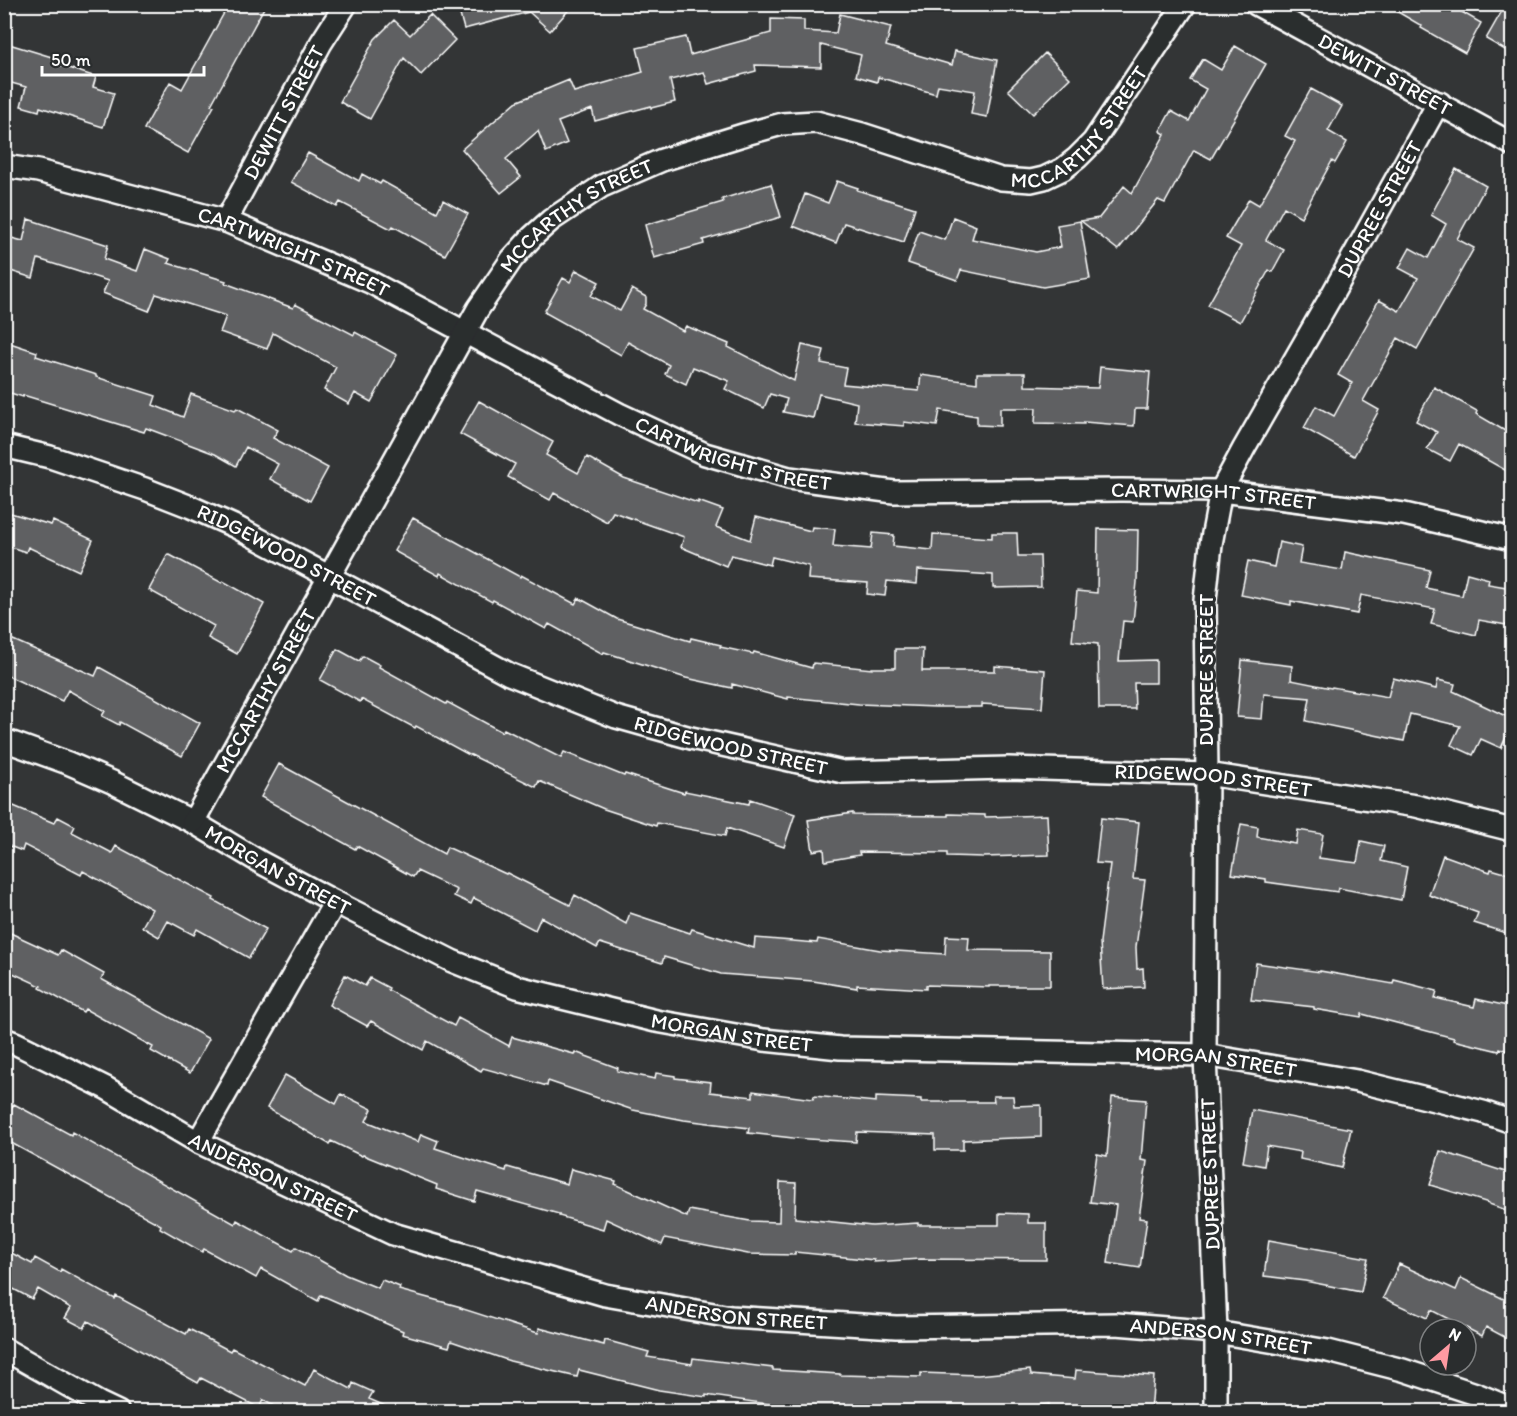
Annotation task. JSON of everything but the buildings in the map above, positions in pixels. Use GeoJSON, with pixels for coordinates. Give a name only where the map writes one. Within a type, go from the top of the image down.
{"type":"FeatureCollection","features":[{"type":"Feature","properties":{"kind":"street","name":"DEWITT STREET"},"geometry":{"type":"LineString","coordinates":[[226,221],[321,43],[346,4]]}},
{"type":"Feature","properties":{"kind":"street","name":"MCCARTHY STREET"},"geometry":{"type":"LineString","coordinates":[[193,822],[478,309],[512,259],[551,220],[602,186],[662,160],[782,124],[816,122],[862,134],[1000,179],[1031,181],[1044,178],[1070,164],[1093,142],[1185,4]]}},
{"type":"Feature","properties":{"kind":"street","name":"DEWITT STREET"},"geometry":{"type":"LineString","coordinates":[[1256,4],[1512,144]]}},
{"type":"Feature","properties":{"kind":"street","name":"DUPREE STREET"},"geometry":{"type":"LineString","coordinates":[[1216,1412],[1216,1332],[1205,1055],[1207,774],[1204,600],[1211,544],[1221,491],[1440,103]]}},
{"type":"Feature","properties":{"kind":"street","name":"CARTWRIGHT STREET"},"geometry":{"type":"LineString","coordinates":[[4,166],[38,171],[226,221],[370,282],[619,414],[705,454],[789,478],[894,492],[1221,491],[1404,514],[1512,539]]}},
{"type":"Feature","properties":{"kind":"street","name":"RIDGEWOOD STREET"},"geometry":{"type":"LineString","coordinates":[[4,447],[50,457],[145,489],[236,527],[509,674],[616,717],[691,738],[843,772],[1008,768],[1207,774],[1416,806],[1512,830]]}},
{"type":"Feature","properties":{"kind":"street","name":"MORGAN STREET"},"geometry":{"type":"LineString","coordinates":[[4,740],[112,782],[193,822],[260,862],[335,902],[452,961],[517,987],[656,1021],[764,1040],[840,1048],[1205,1055],[1357,1081],[1483,1112],[1512,1122]]}},
{"type":"Feature","properties":{"kind":"street"},"geometry":{"type":"LineString","coordinates":[[198,1142],[335,902]]}},
{"type":"Feature","properties":{"kind":"street","name":"ANDERSON STREET"},"geometry":{"type":"LineString","coordinates":[[4,1039],[106,1088],[198,1142],[393,1233],[605,1295],[731,1317],[896,1327],[1116,1324],[1216,1332],[1328,1352],[1392,1368],[1476,1394],[1512,1409]]}},
{"type":"Feature","properties":{"kind":"street"},"geometry":{"type":"LineString","coordinates":[[4,1349],[118,1412]]}}]}
